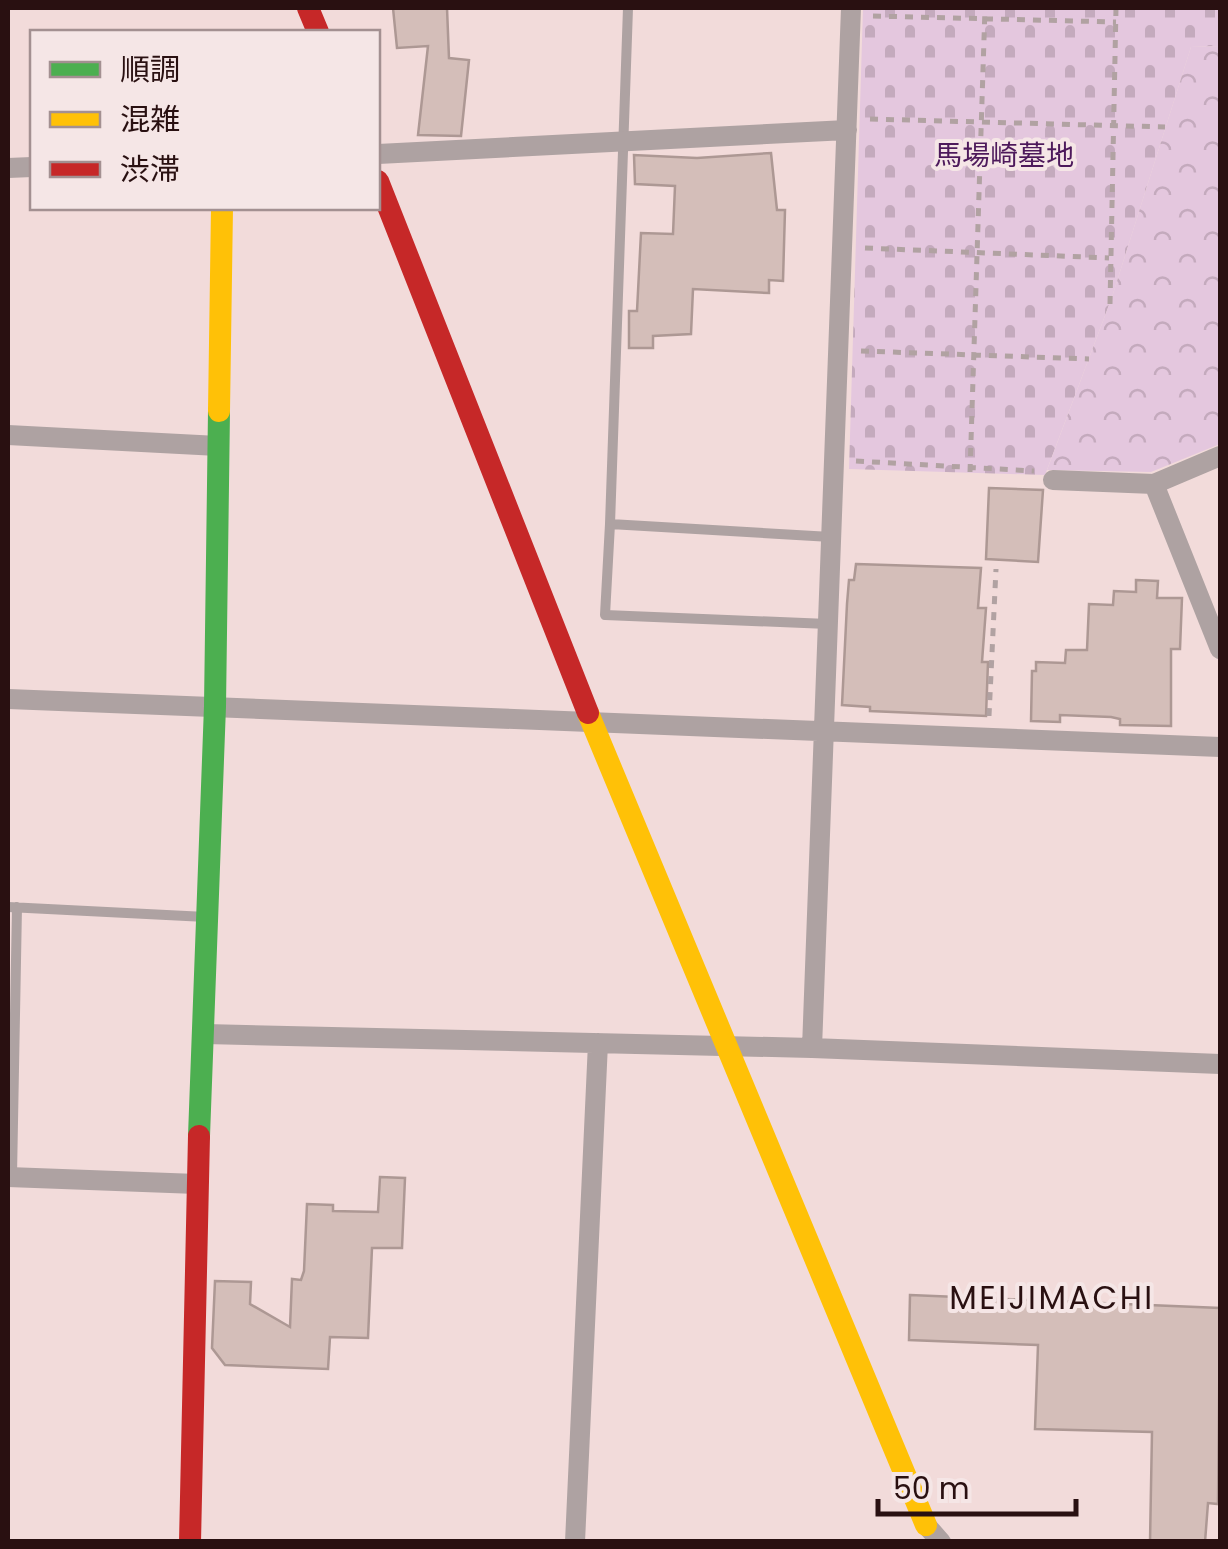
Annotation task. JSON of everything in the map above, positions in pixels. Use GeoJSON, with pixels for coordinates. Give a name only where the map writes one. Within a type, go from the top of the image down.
{"type":"FeatureCollection","features":[{"type":"Feature","properties":{"kind":"street"},"geometry":{"type":"LineString","coordinates":[[812,1048],[850,12]]}},
{"type":"Feature","properties":{"kind":"street"},"geometry":{"type":"LineString","coordinates":[[380,154],[622,143],[847,125]]}},
{"type":"Feature","properties":{"kind":"street"},"geometry":{"type":"LineString","coordinates":[[380,186],[592,722],[932,1536]]}},
{"type":"Feature","properties":{"kind":"street"},"geometry":{"type":"LineString","coordinates":[[190,1542],[197,1184],[215,706],[222,210]]}},
{"type":"Feature","properties":{"kind":"street"},"geometry":{"type":"LineString","coordinates":[[8,435],[218,446]]}},
{"type":"Feature","properties":{"kind":"street"},"geometry":{"type":"LineString","coordinates":[[1052,480],[1154,484],[1220,456]]}},
{"type":"Feature","properties":{"kind":"street"},"geometry":{"type":"LineString","coordinates":[[1154,484],[1220,648]]}},
{"type":"Feature","properties":{"kind":"street"},"geometry":{"type":"LineString","coordinates":[[8,699],[1220,747]]}},
{"type":"Feature","properties":{"kind":"street"},"geometry":{"type":"LineString","coordinates":[[205,1034],[812,1048],[1220,1064]]}},
{"type":"Feature","properties":{"kind":"street"},"geometry":{"type":"LineString","coordinates":[[575,1542],[598,1043]]}},
{"type":"Feature","properties":{"kind":"street"},"geometry":{"type":"LineString","coordinates":[[10,1177],[197,1184]]}},
{"type":"Feature","properties":{"kind":"lane"},"geometry":{"type":"LineString","coordinates":[[628,8],[605,615],[828,624]]}},
{"type":"Feature","properties":{"kind":"lane"},"geometry":{"type":"LineString","coordinates":[[610,524],[831,537]]}},
{"type":"Feature","properties":{"kind":"lane"},"geometry":{"type":"LineString","coordinates":[[10,1177],[12,907],[206,917]]}},
{"type":"Feature","properties":{"kind":"path"},"geometry":{"type":"LineString","coordinates":[[970,470],[985,8]]}},
{"type":"Feature","properties":{"kind":"path"},"geometry":{"type":"LineString","coordinates":[[1110,304],[1116,8]]}},
{"type":"Feature","properties":{"kind":"path"},"geometry":{"type":"LineString","coordinates":[[850,12],[1116,22]]}},
{"type":"Feature","properties":{"kind":"path"},"geometry":{"type":"LineString","coordinates":[[847,125],[982,122],[1166,128]]}},
{"type":"Feature","properties":{"kind":"path"},"geometry":{"type":"LineString","coordinates":[[842,247],[1111,258]]}},
{"type":"Feature","properties":{"kind":"path"},"geometry":{"type":"LineString","coordinates":[[838,351],[1089,360]]}},
{"type":"Feature","properties":{"kind":"path"},"geometry":{"type":"LineString","coordinates":[[834,460],[1048,472],[1052,480]]}},
{"type":"Feature","properties":{"kind":"path"},"geometry":{"type":"LineString","coordinates":[[988,739],[996,569]]}},
{"type":"Feature","properties":{"kind":"green space","name":"馬場崎墓地"},"geometry":{"type":"Polygon","coordinates":[[[863,8],[1220,8],[1220,46],[1191,47],[1112,297],[1045,475],[849,469],[863,8]]]}},
{"type":"Feature","properties":{"kind":"green space"},"geometry":{"type":"Polygon","coordinates":[[[1220,46],[1220,444],[1151,472],[1047,470],[1112,297],[1191,47],[1220,46]]]}},
{"type":"Feature","properties":{"kind":"building"},"geometry":{"type":"Polygon","coordinates":[[[393,8],[447,8],[449,58],[469,60],[461,136],[418,135],[428,46],[397,48],[393,8]]]}},
{"type":"Feature","properties":{"kind":"building"},"geometry":{"type":"Polygon","coordinates":[[[771,153],[777,210],[785,210],[783,281],[769,280],[769,293],[693,289],[691,334],[653,336],[653,348],[629,348],[629,311],[637,311],[641,233],[673,234],[675,186],[635,184],[634,155],[697,158],[771,153]]]}},
{"type":"Feature","properties":{"kind":"building"},"geometry":{"type":"Polygon","coordinates":[[[989,488],[1043,490],[1038,562],[986,559],[989,488]]]}},
{"type":"Feature","properties":{"kind":"building"},"geometry":{"type":"Polygon","coordinates":[[[856,564],[981,568],[978,608],[986,608],[982,662],[988,662],[986,716],[870,711],[870,707],[842,705],[849,580],[854,580],[856,564]]]}},
{"type":"Feature","properties":{"kind":"building"},"geometry":{"type":"Polygon","coordinates":[[[1136,580],[1158,581],[1157,598],[1182,598],[1180,649],[1171,649],[1171,726],[1120,725],[1120,719],[1111,717],[1060,715],[1060,722],[1031,721],[1032,671],[1036,671],[1036,662],[1065,663],[1066,650],[1087,650],[1089,604],[1113,605],[1114,591],[1136,592],[1136,580]]]}},
{"type":"Feature","properties":{"kind":"building"},"geometry":{"type":"Polygon","coordinates":[[[380,1177],[405,1178],[402,1248],[372,1248],[368,1338],[330,1337],[328,1369],[225,1365],[212,1348],[215,1281],[251,1282],[250,1304],[290,1327],[292,1279],[301,1280],[304,1271],[307,1204],[333,1205],[333,1211],[378,1212],[380,1177]]]}},
{"type":"Feature","properties":{"kind":"building"},"geometry":{"type":"Polygon","coordinates":[[[910,1295],[1220,1308],[1218,1504],[1208,1503],[1205,1542],[1150,1542],[1152,1432],[1035,1429],[1038,1345],[909,1340],[910,1295]]]}},
{"type":"Feature","properties":{"kind":"traffic: fast"},"geometry":{"type":"LineString","coordinates":[[199,1136],[215,706],[219,411]]}},
{"type":"Feature","properties":{"kind":"traffic: slow"},"geometry":{"type":"LineString","coordinates":[[219,411],[222,210]]}},
{"type":"Feature","properties":{"kind":"traffic: slow"},"geometry":{"type":"LineString","coordinates":[[588,713],[926,1525]]}},
{"type":"Feature","properties":{"kind":"traffic: jam"},"geometry":{"type":"LineString","coordinates":[[308,8],[317,30]]}},
{"type":"Feature","properties":{"kind":"traffic: jam"},"geometry":{"type":"LineString","coordinates":[[380,186],[588,713]]}},
{"type":"Feature","properties":{"kind":"traffic: jam"},"geometry":{"type":"LineString","coordinates":[[190,1542],[199,1136]]}},
{"type":"Feature","properties":{"kind":"district","name":"MEIJIMACHI"},"geometry":{"type":"Point","coordinates":[1052,1298]}}]}
